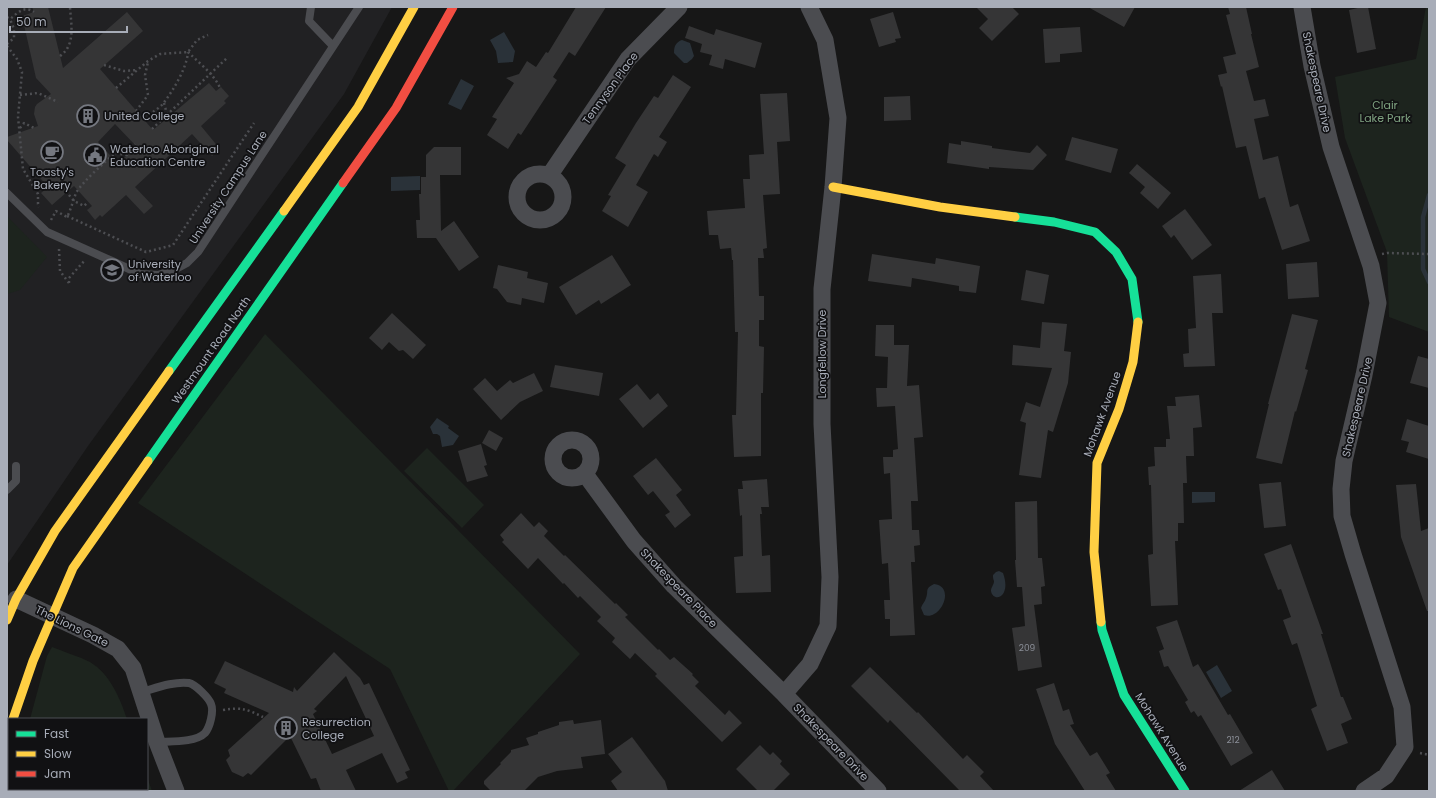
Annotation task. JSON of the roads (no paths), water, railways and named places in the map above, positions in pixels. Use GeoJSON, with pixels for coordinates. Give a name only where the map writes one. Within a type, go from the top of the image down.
{"type":"FeatureCollection","features":[{"type":"Feature","properties":{"kind":"main road","name":"Westmount Road North"},"geometry":{"type":"LineString","coordinates":[[7,620],[16,599],[55,531],[358,107],[414,7]]}},
{"type":"Feature","properties":{"kind":"main road","name":"Westmount Road North"},"geometry":{"type":"LineString","coordinates":[[13,718],[22,687],[73,568],[396,108],[453,7]]}},
{"type":"Feature","properties":{"kind":"main road","name":"Mohawk Avenue"},"geometry":{"type":"LineString","coordinates":[[833,187],[940,207],[1054,222],[1095,232],[1116,252],[1132,279],[1138,319],[1133,362],[1119,409],[1096,463],[1094,552],[1102,630],[1124,695],[1185,791]]}},
{"type":"Feature","properties":{"kind":"street","name":"Tennyson Place"},"geometry":{"type":"LineString","coordinates":[[549,176],[628,59],[679,7]]}},
{"type":"Feature","properties":{"kind":"street","name":"Longfellow Drive"},"geometry":{"type":"LineString","coordinates":[[784,694],[810,664],[828,626],[830,577],[822,424],[822,289],[833,187],[838,118],[825,40],[809,7]]}},
{"type":"Feature","properties":{"kind":"street","name":"Shakespeare Drive"},"geometry":{"type":"LineString","coordinates":[[1302,7],[1312,66],[1331,147],[1369,258],[1378,303],[1364,375],[1344,461],[1341,488],[1342,516],[1402,706],[1405,747],[1386,776],[1364,791]]}},
{"type":"Feature","properties":{"kind":"street","name":"Shakespeare Place"},"geometry":{"type":"LineString","coordinates":[[585,474],[634,541],[659,569],[705,617],[784,694]]}},
{"type":"Feature","properties":{"kind":"street","name":"The Lions Gate"},"geometry":{"type":"LineString","coordinates":[[16,599],[93,635],[118,649],[133,668],[157,742],[176,791]]}},
{"type":"Feature","properties":{"kind":"street","name":"Shakespeare Drive"},"geometry":{"type":"LineString","coordinates":[[784,694],[878,791]]}},
{"type":"Feature","properties":{"kind":"lane"},"geometry":{"type":"LineString","coordinates":[[311,7],[309,21],[333,46]]}},
{"type":"Feature","properties":{"kind":"lane","name":"University Campus Lane"},"geometry":{"type":"LineString","coordinates":[[7,193],[47,232],[140,274],[158,275],[174,270],[187,263],[198,252],[359,7]]}},
{"type":"Feature","properties":{"kind":"lane"},"geometry":{"type":"LineString","coordinates":[[7,490],[16,481],[16,466]]}},
{"type":"Feature","properties":{"kind":"lane"},"geometry":{"type":"LineString","coordinates":[[142,692],[178,683],[191,684],[202,692],[211,704],[211,720],[204,733],[191,740],[157,742]]}},
{"type":"Feature","properties":{"kind":"waterway"},"geometry":{"type":"LineString","coordinates":[[1429,195],[1423,217],[1423,269],[1429,282]]}},
{"type":"Feature","properties":{"kind":"place","name":"United College"},"geometry":{"type":"Point","coordinates":[88,116]}},
{"type":"Feature","properties":{"kind":"place","name":"Toasty's Bakery"},"geometry":{"type":"Point","coordinates":[52,152]}},
{"type":"Feature","properties":{"kind":"place","name":"Waterloo Aboriginal Education Centre"},"geometry":{"type":"Point","coordinates":[95,155]}},
{"type":"Feature","properties":{"kind":"place","name":"University of Waterloo"},"geometry":{"type":"Point","coordinates":[112,270]}},
{"type":"Feature","properties":{"kind":"place","name":"Resurrection College"},"geometry":{"type":"Point","coordinates":[286,728]}},
{"type":"Feature","properties":{"kind":"park label","name":"Clair Lake Park"},"geometry":{"type":"Point","coordinates":[1385,111]}}]}
